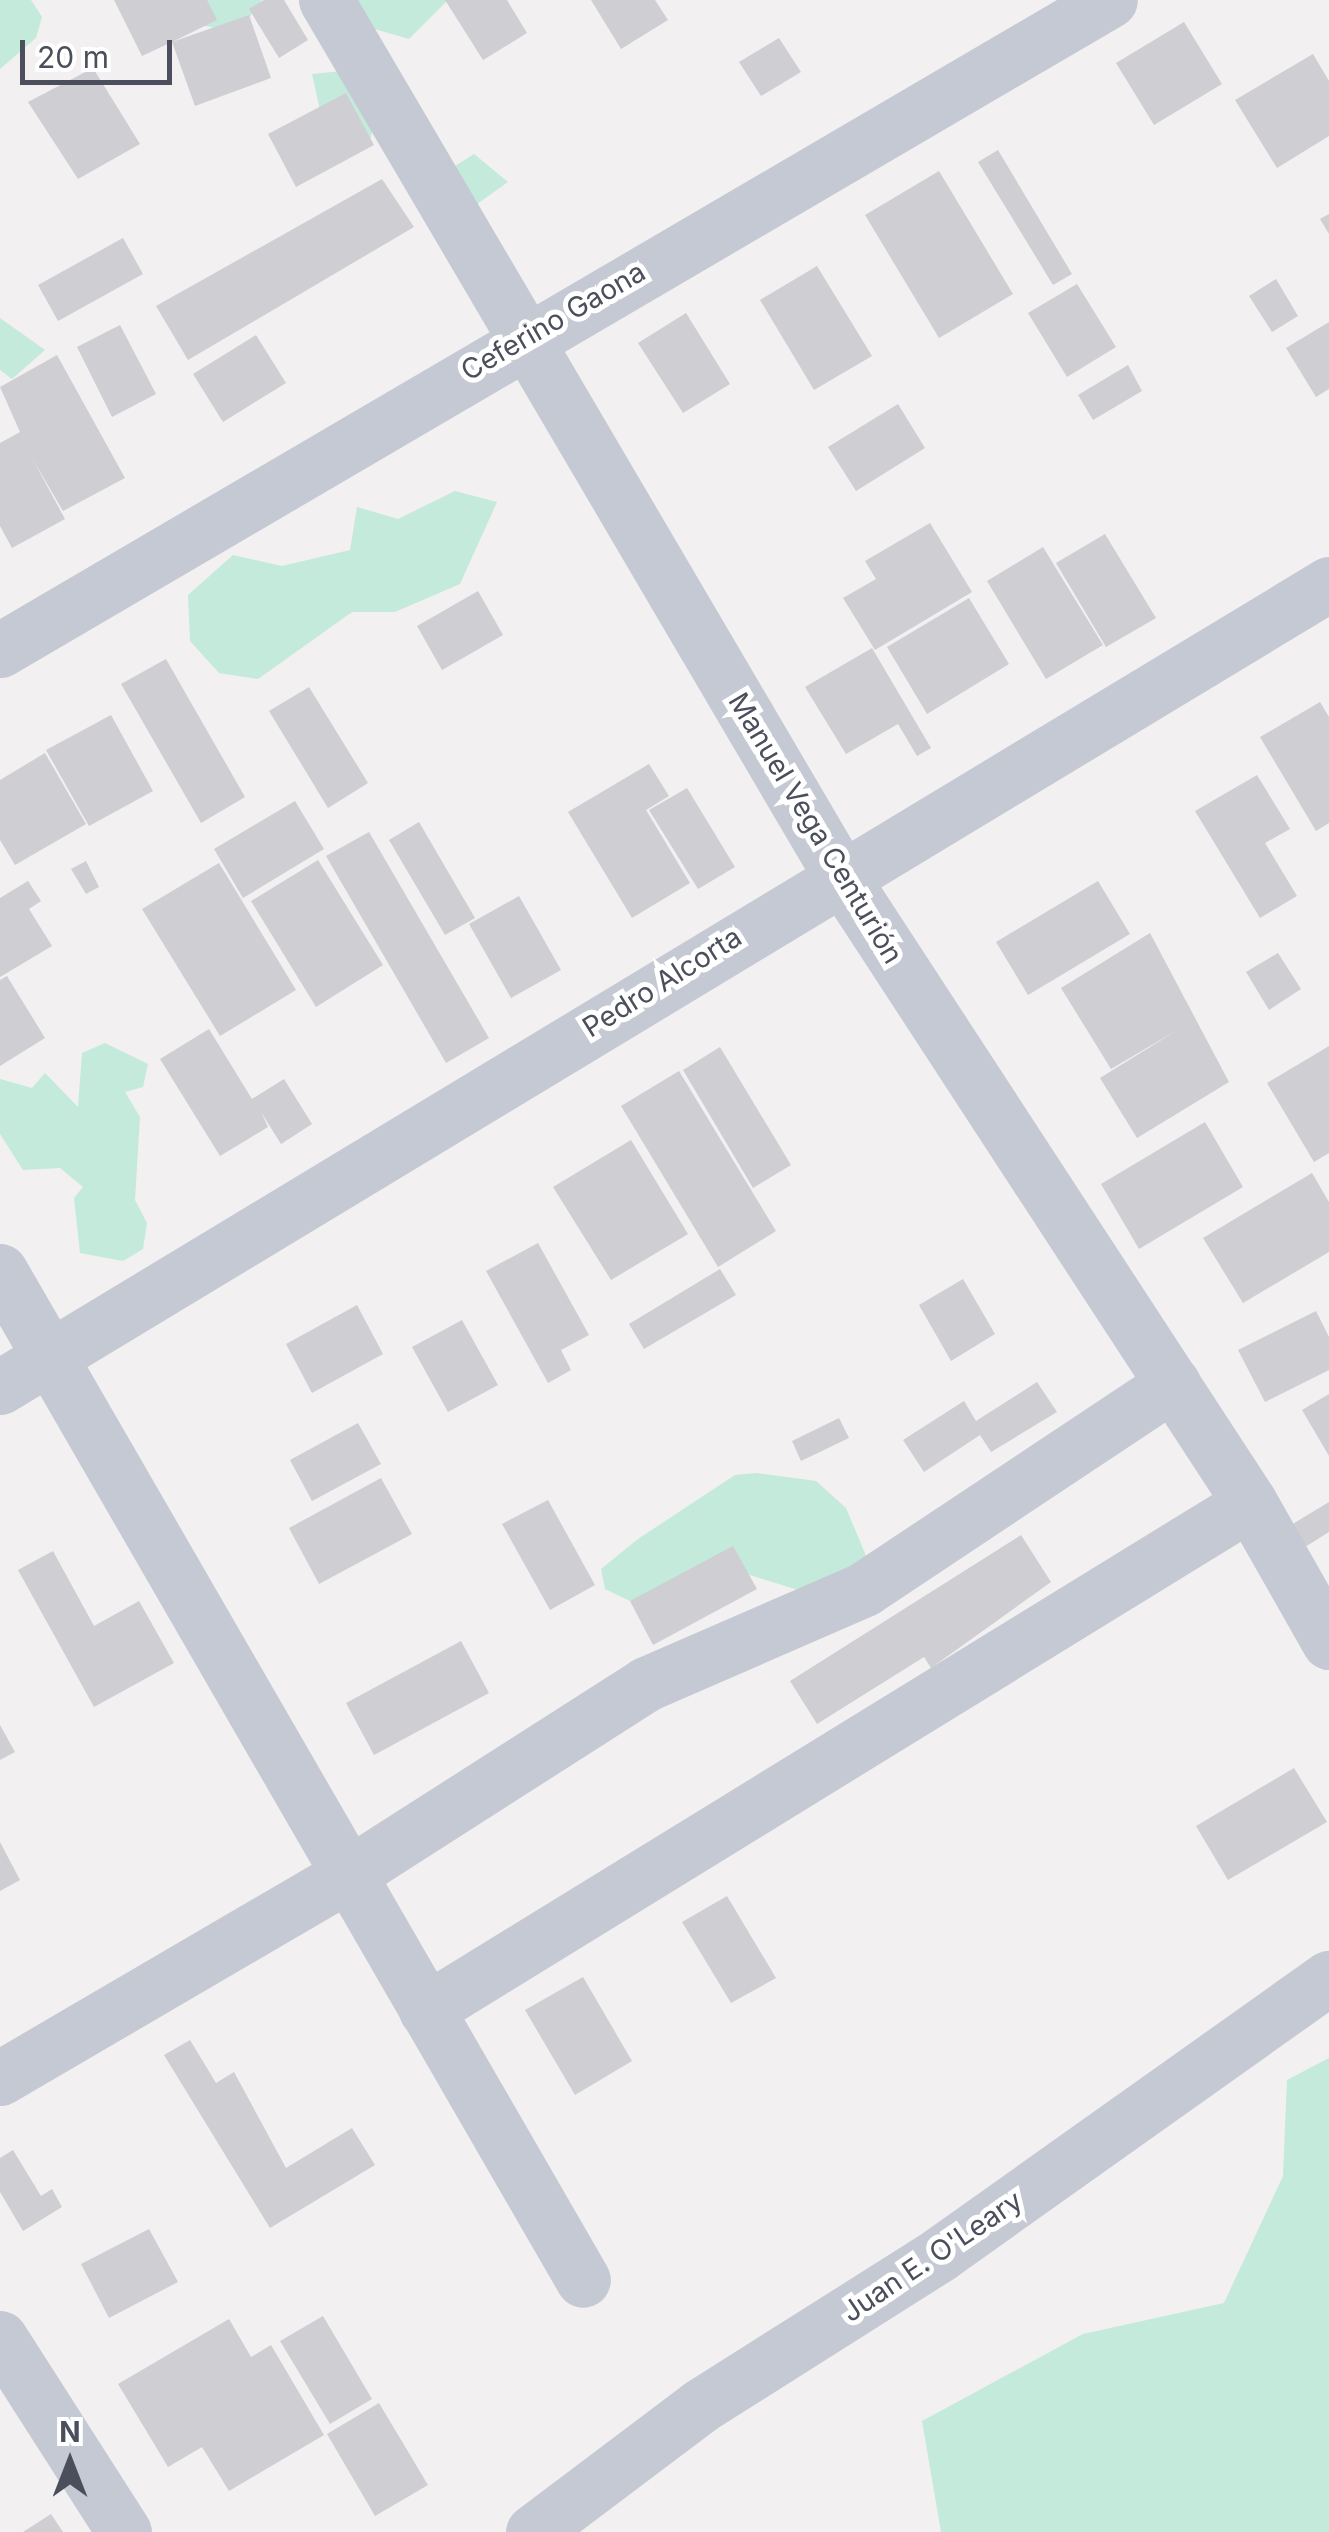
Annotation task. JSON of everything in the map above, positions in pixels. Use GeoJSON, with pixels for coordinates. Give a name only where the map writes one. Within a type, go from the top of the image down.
{"type":"FeatureCollection","features":[{"type":"Feature","properties":{"kind":"street","name":"Manuel Vega Centurión"},"geometry":{"type":"LineString","coordinates":[[326,0],[839,873],[1250,1503],[1329,1642]]}},
{"type":"Feature","properties":{"kind":"street","name":"Ceferino Gaona"},"geometry":{"type":"LineString","coordinates":[[0,650],[524,336],[1110,0]]}},
{"type":"Feature","properties":{"kind":"street","name":"Pedro Alcorta"},"geometry":{"type":"LineString","coordinates":[[0,1387],[839,873],[1329,584]]}},
{"type":"Feature","properties":{"kind":"street"},"geometry":{"type":"LineString","coordinates":[[0,1271],[582,2280]]}},
{"type":"Feature","properties":{"kind":"street"},"geometry":{"type":"LineString","coordinates":[[0,2078],[349,1874],[646,1684],[864,1589],[1173,1384]]}},
{"type":"Feature","properties":{"kind":"street"},"geometry":{"type":"LineString","coordinates":[[426,2010],[1250,1503]]}},
{"type":"Feature","properties":{"kind":"street","name":"Juan E. O'Leary"},"geometry":{"type":"LineString","coordinates":[[533,2532],[700,2406],[940,2254],[1329,1978]]}},
{"type":"Feature","properties":{"kind":"street"},"geometry":{"type":"LineString","coordinates":[[0,2338],[124,2532]]}},
{"type":"Feature","properties":{"kind":"green space"},"geometry":{"type":"Polygon","coordinates":[[[0,0],[31,0],[42,17],[36,38],[0,69],[0,0]]]}},
{"type":"Feature","properties":{"kind":"green space"},"geometry":{"type":"Polygon","coordinates":[[[182,0],[262,0],[238,33],[197,24],[182,0]]]}},
{"type":"Feature","properties":{"kind":"green space"},"geometry":{"type":"Polygon","coordinates":[[[350,0],[448,0],[409,39],[364,26],[350,0]]]}},
{"type":"Feature","properties":{"kind":"green space"},"geometry":{"type":"Polygon","coordinates":[[[353,70],[379,106],[368,148],[326,138],[312,74],[353,70]]]}},
{"type":"Feature","properties":{"kind":"green space"},"geometry":{"type":"Polygon","coordinates":[[[474,154],[508,182],[470,209],[438,177],[474,154]]]}},
{"type":"Feature","properties":{"kind":"green space"},"geometry":{"type":"Polygon","coordinates":[[[0,318],[45,350],[12,379],[0,370],[0,318]]]}},
{"type":"Feature","properties":{"kind":"green space"},"geometry":{"type":"Polygon","coordinates":[[[455,491],[497,502],[460,584],[395,612],[352,612],[258,679],[219,673],[190,641],[188,595],[233,555],[282,566],[350,550],[357,507],[398,519],[455,491]]]}},
{"type":"Feature","properties":{"kind":"green space"},"geometry":{"type":"Polygon","coordinates":[[[105,1043],[148,1064],[143,1087],[125,1092],[140,1117],[135,1200],[147,1223],[143,1249],[123,1261],[80,1253],[74,1198],[83,1187],[60,1168],[23,1170],[0,1134],[0,1079],[32,1088],[45,1073],[78,1107],[82,1053],[105,1043]]]}},
{"type":"Feature","properties":{"kind":"green space"},"geometry":{"type":"Polygon","coordinates":[[[757,1473],[816,1481],[846,1508],[869,1563],[798,1590],[724,1567],[630,1601],[605,1589],[601,1569],[638,1539],[735,1475],[757,1473]]]}},
{"type":"Feature","properties":{"kind":"green space"},"geometry":{"type":"Polygon","coordinates":[[[1329,2058],[1329,2532],[941,2532],[922,2421],[1083,2334],[1224,2303],[1283,2176],[1287,2080],[1329,2058]]]}},
{"type":"Feature","properties":{"kind":"building"},"geometry":{"type":"Polygon","coordinates":[[[114,0],[207,0],[217,20],[142,56],[114,0]]]}},
{"type":"Feature","properties":{"kind":"building"},"geometry":{"type":"Polygon","coordinates":[[[264,0],[284,0],[308,40],[279,58],[249,9],[264,0]]]}},
{"type":"Feature","properties":{"kind":"building"},"geometry":{"type":"Polygon","coordinates":[[[445,0],[507,0],[527,33],[483,60],[445,0]]]}},
{"type":"Feature","properties":{"kind":"building"},"geometry":{"type":"Polygon","coordinates":[[[591,0],[655,0],[668,20],[621,49],[591,0]]]}},
{"type":"Feature","properties":{"kind":"building"},"geometry":{"type":"Polygon","coordinates":[[[249,15],[271,78],[195,106],[172,42],[249,15]]]}},
{"type":"Feature","properties":{"kind":"building"},"geometry":{"type":"Polygon","coordinates":[[[1184,22],[1222,84],[1154,125],[1116,63],[1184,22]]]}},
{"type":"Feature","properties":{"kind":"building"},"geometry":{"type":"Polygon","coordinates":[[[779,38],[801,72],[761,96],[739,62],[779,38]]]}},
{"type":"Feature","properties":{"kind":"building"},"geometry":{"type":"Polygon","coordinates":[[[1313,54],[1329,81],[1329,136],[1277,168],[1235,100],[1313,54]]]}},
{"type":"Feature","properties":{"kind":"building"},"geometry":{"type":"Polygon","coordinates":[[[93,68],[140,144],[78,179],[28,102],[93,68]]]}},
{"type":"Feature","properties":{"kind":"building"},"geometry":{"type":"Polygon","coordinates":[[[346,93],[374,145],[296,187],[268,134],[346,93]]]}},
{"type":"Feature","properties":{"kind":"building"},"geometry":{"type":"Polygon","coordinates":[[[998,150],[1072,274],[1053,285],[978,162],[998,150]]]}},
{"type":"Feature","properties":{"kind":"building"},"geometry":{"type":"Polygon","coordinates":[[[939,171],[1013,294],[939,338],[865,215],[939,171]]]}},
{"type":"Feature","properties":{"kind":"building"},"geometry":{"type":"Polygon","coordinates":[[[382,179],[414,227],[188,360],[156,306],[382,179]]]}},
{"type":"Feature","properties":{"kind":"building"},"geometry":{"type":"Polygon","coordinates":[[[1329,214],[1329,234],[1320,219],[1329,214]]]}},
{"type":"Feature","properties":{"kind":"building"},"geometry":{"type":"Polygon","coordinates":[[[123,238],[143,274],[58,321],[38,285],[123,238]]]}},
{"type":"Feature","properties":{"kind":"building"},"geometry":{"type":"Polygon","coordinates":[[[817,266],[872,356],[814,390],[760,300],[817,266]]]}},
{"type":"Feature","properties":{"kind":"building"},"geometry":{"type":"Polygon","coordinates":[[[1276,279],[1298,316],[1272,332],[1249,296],[1276,279]]]}},
{"type":"Feature","properties":{"kind":"building"},"geometry":{"type":"Polygon","coordinates":[[[1077,284],[1116,347],[1067,377],[1028,313],[1077,284]]]}},
{"type":"Feature","properties":{"kind":"building"},"geometry":{"type":"Polygon","coordinates":[[[686,313],[730,384],[683,413],[638,343],[686,313]]]}},
{"type":"Feature","properties":{"kind":"building"},"geometry":{"type":"Polygon","coordinates":[[[1329,322],[1329,389],[1316,397],[1286,348],[1329,322]]]}},
{"type":"Feature","properties":{"kind":"building"},"geometry":{"type":"Polygon","coordinates":[[[120,325],[156,394],[112,417],[77,347],[120,325]]]}},
{"type":"Feature","properties":{"kind":"building"},"geometry":{"type":"Polygon","coordinates":[[[256,335],[286,383],[223,422],[193,374],[256,335]]]}},
{"type":"Feature","properties":{"kind":"building"},"geometry":{"type":"Polygon","coordinates":[[[57,355],[125,478],[63,511],[32,458],[65,519],[12,548],[0,526],[0,443],[20,432],[0,387],[57,355]]]}},
{"type":"Feature","properties":{"kind":"building"},"geometry":{"type":"Polygon","coordinates":[[[1128,365],[1142,391],[1093,420],[1078,395],[1128,365]]]}},
{"type":"Feature","properties":{"kind":"building"},"geometry":{"type":"Polygon","coordinates":[[[898,404],[925,448],[856,491],[828,447],[898,404]]]}},
{"type":"Feature","properties":{"kind":"building"},"geometry":{"type":"Polygon","coordinates":[[[930,523],[972,592],[875,650],[843,598],[876,579],[865,561],[930,523]]]}},
{"type":"Feature","properties":{"kind":"building"},"geometry":{"type":"Polygon","coordinates":[[[1105,534],[1156,618],[1106,647],[1056,563],[1105,534]]]}},
{"type":"Feature","properties":{"kind":"building"},"geometry":{"type":"Polygon","coordinates":[[[1043,547],[1103,645],[1046,679],[987,581],[1043,547]]]}},
{"type":"Feature","properties":{"kind":"building"},"geometry":{"type":"Polygon","coordinates":[[[478,591],[503,635],[442,670],[417,626],[478,591]]]}},
{"type":"Feature","properties":{"kind":"building"},"geometry":{"type":"Polygon","coordinates":[[[969,598],[1009,664],[927,714],[887,647],[969,598]]]}},
{"type":"Feature","properties":{"kind":"building"},"geometry":{"type":"Polygon","coordinates":[[[872,648],[931,748],[917,756],[898,724],[846,754],[805,687],[872,648]]]}},
{"type":"Feature","properties":{"kind":"building"},"geometry":{"type":"Polygon","coordinates":[[[166,659],[245,797],[201,823],[121,684],[166,659]]]}},
{"type":"Feature","properties":{"kind":"building"},"geometry":{"type":"Polygon","coordinates":[[[309,687],[368,783],[328,808],[269,711],[309,687]]]}},
{"type":"Feature","properties":{"kind":"building"},"geometry":{"type":"Polygon","coordinates":[[[1320,702],[1329,717],[1329,823],[1316,831],[1260,737],[1320,702]]]}},
{"type":"Feature","properties":{"kind":"building"},"geometry":{"type":"Polygon","coordinates":[[[111,715],[153,791],[89,826],[46,750],[111,715]]]}},
{"type":"Feature","properties":{"kind":"building"},"geometry":{"type":"Polygon","coordinates":[[[45,753],[86,824],[15,865],[0,840],[0,780],[45,753]]]}},
{"type":"Feature","properties":{"kind":"building"},"geometry":{"type":"Polygon","coordinates":[[[649,764],[669,796],[646,810],[690,883],[632,918],[568,812],[649,764]]]}},
{"type":"Feature","properties":{"kind":"building"},"geometry":{"type":"Polygon","coordinates":[[[1257,775],[1290,829],[1265,843],[1297,896],[1260,918],[1195,811],[1257,775]]]}},
{"type":"Feature","properties":{"kind":"building"},"geometry":{"type":"Polygon","coordinates":[[[687,788],[735,867],[698,889],[649,810],[687,788]]]}},
{"type":"Feature","properties":{"kind":"building"},"geometry":{"type":"Polygon","coordinates":[[[295,801],[324,849],[243,898],[214,849],[295,801]]]}},
{"type":"Feature","properties":{"kind":"building"},"geometry":{"type":"Polygon","coordinates":[[[419,822],[475,918],[445,935],[389,840],[419,822]]]}},
{"type":"Feature","properties":{"kind":"building"},"geometry":{"type":"Polygon","coordinates":[[[369,832],[489,1038],[446,1063],[326,856],[369,832]]]}},
{"type":"Feature","properties":{"kind":"building"},"geometry":{"type":"Polygon","coordinates":[[[318,860],[383,965],[316,1007],[251,901],[318,860]]]}},
{"type":"Feature","properties":{"kind":"building"},"geometry":{"type":"Polygon","coordinates":[[[86,861],[99,887],[86,894],[71,869],[86,861]]]}},
{"type":"Feature","properties":{"kind":"building"},"geometry":{"type":"Polygon","coordinates":[[[219,863],[296,990],[220,1036],[142,909],[219,863]]]}},
{"type":"Feature","properties":{"kind":"building"},"geometry":{"type":"Polygon","coordinates":[[[28,881],[41,901],[29,909],[52,946],[0,977],[0,898],[28,881]]]}},
{"type":"Feature","properties":{"kind":"building"},"geometry":{"type":"Polygon","coordinates":[[[1098,881],[1130,934],[1028,995],[996,942],[1098,881]]]}},
{"type":"Feature","properties":{"kind":"building"},"geometry":{"type":"Polygon","coordinates":[[[519,896],[561,970],[511,998],[469,924],[519,896]]]}},
{"type":"Feature","properties":{"kind":"building"},"geometry":{"type":"Polygon","coordinates":[[[1150,933],[1229,1082],[1137,1138],[1100,1078],[1179,1029],[1111,1069],[1061,988],[1150,933]]]}},
{"type":"Feature","properties":{"kind":"building"},"geometry":{"type":"Polygon","coordinates":[[[1278,953],[1301,989],[1269,1010],[1246,972],[1278,953]]]}},
{"type":"Feature","properties":{"kind":"building"},"geometry":{"type":"Polygon","coordinates":[[[7,976],[45,1038],[0,1066],[0,980],[7,976]]]}},
{"type":"Feature","properties":{"kind":"building"},"geometry":{"type":"Polygon","coordinates":[[[209,1029],[252,1099],[284,1079],[312,1124],[281,1144],[261,1112],[268,1127],[220,1156],[160,1059],[209,1029]]]}},
{"type":"Feature","properties":{"kind":"building"},"geometry":{"type":"Polygon","coordinates":[[[1329,1046],[1329,1153],[1314,1162],[1267,1083],[1329,1046]]]}},
{"type":"Feature","properties":{"kind":"building"},"geometry":{"type":"Polygon","coordinates":[[[720,1047],[791,1165],[753,1188],[683,1070],[720,1047]]]}},
{"type":"Feature","properties":{"kind":"building"},"geometry":{"type":"Polygon","coordinates":[[[679,1071],[776,1231],[718,1267],[621,1106],[679,1071]]]}},
{"type":"Feature","properties":{"kind":"building"},"geometry":{"type":"Polygon","coordinates":[[[1205,1122],[1243,1187],[1139,1249],[1101,1184],[1205,1122]]]}},
{"type":"Feature","properties":{"kind":"building"},"geometry":{"type":"Polygon","coordinates":[[[631,1140],[688,1234],[611,1280],[553,1187],[631,1140]]]}},
{"type":"Feature","properties":{"kind":"building"},"geometry":{"type":"Polygon","coordinates":[[[1312,1173],[1329,1202],[1329,1252],[1243,1303],[1203,1238],[1312,1173]]]}},
{"type":"Feature","properties":{"kind":"building"},"geometry":{"type":"Polygon","coordinates":[[[538,1243],[589,1335],[561,1350],[571,1370],[548,1383],[486,1271],[538,1243]]]}},
{"type":"Feature","properties":{"kind":"building"},"geometry":{"type":"Polygon","coordinates":[[[720,1269],[736,1295],[644,1349],[629,1324],[720,1269]]]}},
{"type":"Feature","properties":{"kind":"building"},"geometry":{"type":"Polygon","coordinates":[[[963,1279],[995,1334],[951,1361],[919,1305],[963,1279]]]}},
{"type":"Feature","properties":{"kind":"building"},"geometry":{"type":"Polygon","coordinates":[[[357,1305],[383,1354],[312,1393],[286,1344],[357,1305]]]}},
{"type":"Feature","properties":{"kind":"building"},"geometry":{"type":"Polygon","coordinates":[[[1316,1311],[1329,1337],[1329,1370],[1265,1402],[1238,1350],[1316,1311]]]}},
{"type":"Feature","properties":{"kind":"building"},"geometry":{"type":"Polygon","coordinates":[[[462,1320],[498,1385],[448,1412],[412,1347],[462,1320]]]}},
{"type":"Feature","properties":{"kind":"building"},"geometry":{"type":"Polygon","coordinates":[[[1037,1382],[1057,1412],[991,1452],[980,1435],[924,1472],[903,1440],[964,1401],[976,1421],[1037,1382]]]}},
{"type":"Feature","properties":{"kind":"building"},"geometry":{"type":"Polygon","coordinates":[[[1329,1394],[1329,1456],[1302,1410],[1329,1394]]]}},
{"type":"Feature","properties":{"kind":"building"},"geometry":{"type":"Polygon","coordinates":[[[839,1418],[849,1438],[801,1461],[792,1441],[839,1418]]]}},
{"type":"Feature","properties":{"kind":"building"},"geometry":{"type":"Polygon","coordinates":[[[358,1423],[381,1464],[312,1501],[290,1460],[358,1423]]]}},
{"type":"Feature","properties":{"kind":"building"},"geometry":{"type":"Polygon","coordinates":[[[381,1478],[412,1534],[319,1584],[289,1528],[381,1478]]]}},
{"type":"Feature","properties":{"kind":"building"},"geometry":{"type":"Polygon","coordinates":[[[548,1500],[595,1585],[550,1610],[502,1524],[548,1500]]]}},
{"type":"Feature","properties":{"kind":"building"},"geometry":{"type":"Polygon","coordinates":[[[1329,1502],[1329,1532],[1305,1547],[1291,1525],[1329,1502]]]}},
{"type":"Feature","properties":{"kind":"building"},"geometry":{"type":"Polygon","coordinates":[[[1021,1535],[1051,1582],[931,1668],[924,1657],[817,1724],[790,1681],[1021,1535]]]}},
{"type":"Feature","properties":{"kind":"building"},"geometry":{"type":"Polygon","coordinates":[[[733,1546],[757,1589],[653,1645],[630,1601],[733,1546]]]}},
{"type":"Feature","properties":{"kind":"building"},"geometry":{"type":"Polygon","coordinates":[[[53,1551],[94,1626],[139,1601],[174,1663],[94,1707],[18,1570],[53,1551]]]}},
{"type":"Feature","properties":{"kind":"building"},"geometry":{"type":"Polygon","coordinates":[[[461,1641],[489,1693],[374,1755],[346,1703],[461,1641]]]}},
{"type":"Feature","properties":{"kind":"building"},"geometry":{"type":"Polygon","coordinates":[[[0,1725],[15,1752],[0,1760],[0,1725]]]}},
{"type":"Feature","properties":{"kind":"building"},"geometry":{"type":"Polygon","coordinates":[[[1294,1768],[1327,1822],[1228,1880],[1196,1826],[1294,1768]]]}},
{"type":"Feature","properties":{"kind":"building"},"geometry":{"type":"Polygon","coordinates":[[[0,1842],[20,1880],[0,1891],[0,1842]]]}},
{"type":"Feature","properties":{"kind":"building"},"geometry":{"type":"Polygon","coordinates":[[[727,1896],[776,1978],[731,2003],[682,1922],[727,1896]]]}},
{"type":"Feature","properties":{"kind":"building"},"geometry":{"type":"Polygon","coordinates":[[[583,1977],[632,2061],[575,2095],[525,2010],[583,1977]]]}},
{"type":"Feature","properties":{"kind":"building"},"geometry":{"type":"Polygon","coordinates":[[[190,2040],[216,2083],[234,2072],[286,2168],[352,2128],[375,2165],[270,2228],[164,2055],[190,2040]]]}},
{"type":"Feature","properties":{"kind":"building"},"geometry":{"type":"Polygon","coordinates":[[[13,2150],[41,2196],[52,2189],[62,2207],[23,2231],[0,2192],[0,2158],[13,2150]]]}},
{"type":"Feature","properties":{"kind":"building"},"geometry":{"type":"Polygon","coordinates":[[[149,2229],[178,2282],[109,2318],[81,2264],[149,2229]]]}},
{"type":"Feature","properties":{"kind":"building"},"geometry":{"type":"Polygon","coordinates":[[[323,2316],[372,2399],[330,2424],[280,2341],[323,2316]]]}},
{"type":"Feature","properties":{"kind":"building"},"geometry":{"type":"Polygon","coordinates":[[[229,2319],[251,2357],[271,2345],[324,2435],[229,2491],[202,2447],[168,2467],[118,2384],[229,2319]]]}},
{"type":"Feature","properties":{"kind":"building"},"geometry":{"type":"Polygon","coordinates":[[[379,2403],[428,2485],[375,2516],[327,2434],[379,2403]]]}},
{"type":"Feature","properties":{"kind":"building"},"geometry":{"type":"Polygon","coordinates":[[[51,2514],[63,2532],[23,2532],[51,2514]]]}}]}
